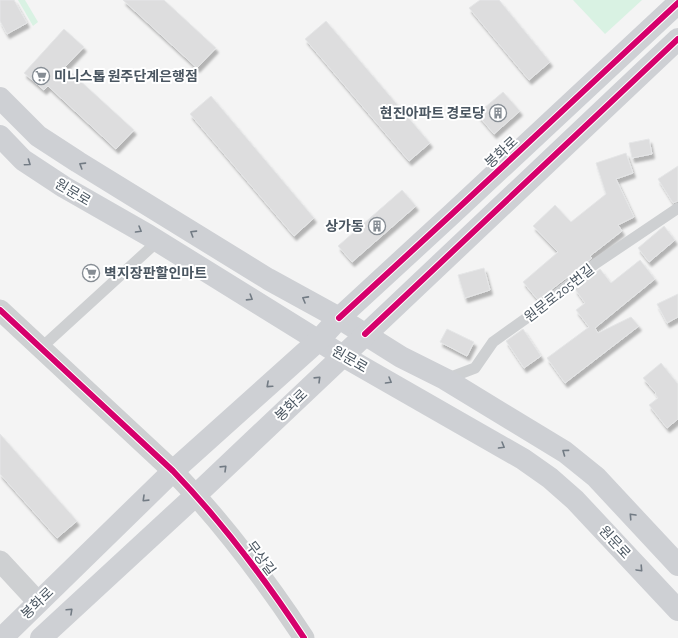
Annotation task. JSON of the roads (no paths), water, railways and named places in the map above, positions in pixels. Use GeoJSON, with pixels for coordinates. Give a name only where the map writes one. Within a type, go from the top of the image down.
{"type":"FeatureCollection","features":[{"type":"Feature","properties":{"kind":"street","name":"봉화로"},"geometry":{"type":"LineString","coordinates":[[2,638],[173,472],[318,340],[339,318],[678,3]]}},
{"type":"Feature","properties":{"kind":"street","name":"봉화로"},"geometry":{"type":"LineString","coordinates":[[41,638],[196,495],[678,39]]}},
{"type":"Feature","properties":{"kind":"street","name":"원문로"},"geometry":{"type":"LineString","coordinates":[[0,98],[38,136],[78,162],[261,275],[339,318],[401,357],[445,379],[565,452],[596,477],[678,566]]}},
{"type":"Feature","properties":{"kind":"street","name":"원문로"},"geometry":{"type":"LineString","coordinates":[[0,136],[23,160],[64,187],[158,241],[343,356],[523,459],[550,478],[575,500],[678,610]]}},
{"type":"Feature","properties":{"kind":"street","name":"무상길"},"geometry":{"type":"LineString","coordinates":[[0,310],[196,495],[258,573],[304,638]]}},
{"type":"Feature","properties":{"kind":"street"},"geometry":{"type":"LineString","coordinates":[[0,561],[38,602]]}},
{"type":"Feature","properties":{"kind":"lane","name":"원문로205번길"},"geometry":{"type":"LineString","coordinates":[[445,379],[475,368],[493,342],[528,317],[595,264],[678,208]]}},
{"type":"Feature","properties":{"kind":"lane"},"geometry":{"type":"LineString","coordinates":[[41,348],[158,241]]}},
{"type":"Feature","properties":{"kind":"place","name":"미니스톱 원주단계은행점"},"geometry":{"type":"Point","coordinates":[41,76]}},
{"type":"Feature","properties":{"kind":"place","name":"현진아파트 경로당"},"geometry":{"type":"Point","coordinates":[498,113]}},
{"type":"Feature","properties":{"kind":"place","name":"상가동"},"geometry":{"type":"Point","coordinates":[377,226]}},
{"type":"Feature","properties":{"kind":"place","name":"벽지장판할인마트"},"geometry":{"type":"Point","coordinates":[91,273]}}]}
